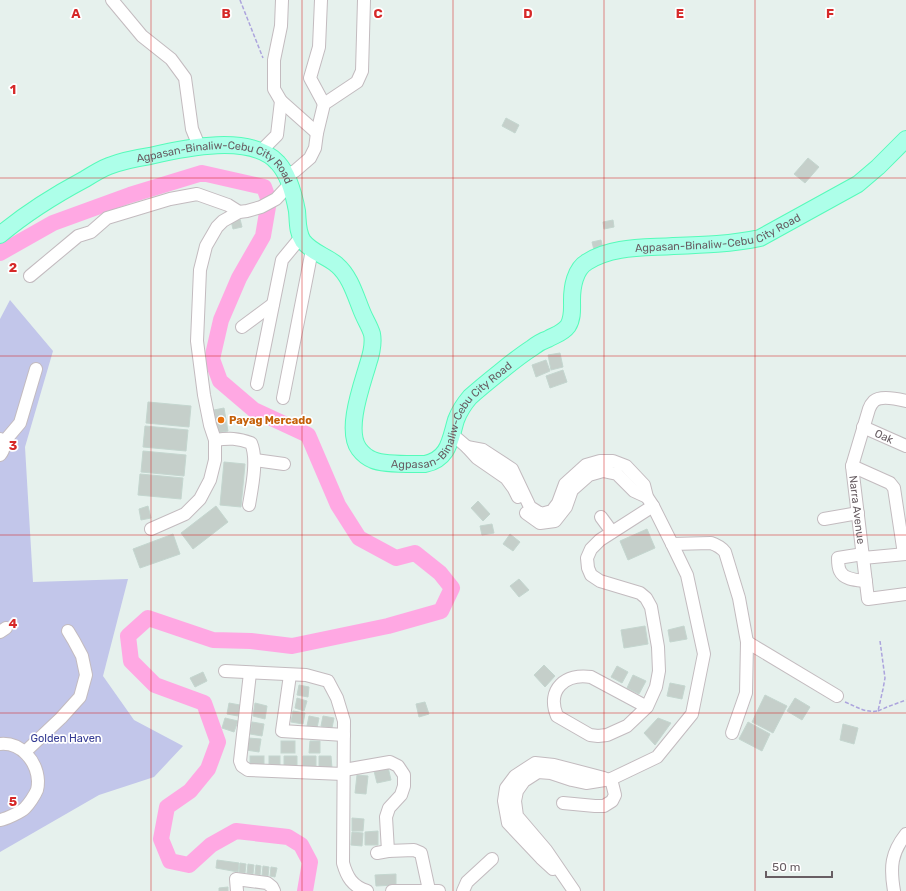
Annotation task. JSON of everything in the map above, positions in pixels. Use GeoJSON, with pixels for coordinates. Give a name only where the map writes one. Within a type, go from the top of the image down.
{"type":"FeatureCollection","features":[{"type":"Feature","properties":{"kind":"main road","name":"Agpasan-Binaliw-Cebu City Road"},"geometry":{"type":"LineString","coordinates":[[0,234],[18,220],[72,185],[109,166],[148,156],[199,146],[230,145],[261,151],[270,155],[278,163],[290,186],[301,237],[305,244],[312,250],[337,264],[345,272],[372,334],[372,353],[355,413],[354,432],[355,440],[359,448],[373,460],[384,463],[425,464],[431,463],[442,456],[452,435],[461,409],[480,388],[532,347],[560,334],[567,327],[571,320],[573,288],[579,271],[585,263],[602,254],[634,248],[729,243],[760,238],[858,184],[878,167],[906,138]]}},
{"type":"Feature","properties":{"kind":"street"},"geometry":{"type":"LineString","coordinates":[[112,0],[142,36],[171,60],[185,78],[192,129],[199,146]]}},
{"type":"Feature","properties":{"kind":"street"},"geometry":{"type":"LineString","coordinates":[[152,528],[185,514],[200,499],[210,480],[215,460],[215,440],[210,425],[204,395],[197,341],[200,270],[206,246],[217,227],[223,221],[243,212],[262,211],[276,203],[290,186],[295,171],[310,158],[315,148],[324,104],[310,78],[319,46],[321,0]]}},
{"type":"Feature","properties":{"kind":"street"},"geometry":{"type":"LineString","coordinates":[[324,104],[357,82],[362,71],[364,0]]}},
{"type":"Feature","properties":{"kind":"street"},"geometry":{"type":"LineString","coordinates":[[281,1],[281,26],[274,60],[274,89],[281,101],[317,133]]}},
{"type":"Feature","properties":{"kind":"street"},"geometry":{"type":"LineString","coordinates":[[261,151],[278,135],[281,101]]}},
{"type":"Feature","properties":{"kind":"street"},"geometry":{"type":"LineString","coordinates":[[30,276],[78,236],[91,232],[107,218],[170,199],[197,194],[243,212]]}},
{"type":"Feature","properties":{"kind":"street"},"geometry":{"type":"LineString","coordinates":[[257,384],[282,260],[301,237]]}},
{"type":"Feature","properties":{"kind":"street"},"geometry":{"type":"LineString","coordinates":[[283,398],[312,250]]}},
{"type":"Feature","properties":{"kind":"street"},"geometry":{"type":"LineString","coordinates":[[242,327],[273,304]]}},
{"type":"Feature","properties":{"kind":"street"},"geometry":{"type":"LineString","coordinates":[[0,455],[3,452],[4,446],[2,441],[20,423],[36,370]]}},
{"type":"Feature","properties":{"kind":"street","name":"Narra Avenue"},"geometry":{"type":"LineString","coordinates":[[906,401],[888,398],[873,401],[869,408],[852,466],[868,599],[906,594]]}},
{"type":"Feature","properties":{"kind":"street","name":"Oak"},"geometry":{"type":"LineString","coordinates":[[863,427],[906,446]]}},
{"type":"Feature","properties":{"kind":"street"},"geometry":{"type":"LineString","coordinates":[[452,435],[467,447],[483,450],[509,473],[530,507],[540,514],[552,511],[558,503],[565,484],[586,465],[600,461],[613,461],[626,466],[644,485],[650,502],[687,575],[704,654],[692,714],[657,757],[611,779],[554,765],[535,763],[515,776],[506,788],[504,801],[508,823],[572,888]]}},
{"type":"Feature","properties":{"kind":"street"},"geometry":{"type":"LineString","coordinates":[[215,440],[228,438],[241,439],[251,443],[254,448],[255,460],[249,505]]}},
{"type":"Feature","properties":{"kind":"street"},"geometry":{"type":"LineString","coordinates":[[255,460],[284,464]]}},
{"type":"Feature","properties":{"kind":"street"},"geometry":{"type":"LineString","coordinates":[[852,466],[890,483],[894,488],[905,554],[838,558],[839,570],[842,574],[851,579],[866,581]]}},
{"type":"Feature","properties":{"kind":"street"},"geometry":{"type":"LineString","coordinates":[[646,707],[591,677],[584,676],[577,676],[567,680],[558,687],[555,692],[554,704],[557,716],[590,735],[607,735],[627,726],[646,707],[656,687],[659,671],[658,647],[651,607],[646,598],[640,593],[600,581],[591,575],[588,568],[587,558],[591,549],[600,540],[650,502]]}},
{"type":"Feature","properties":{"kind":"street"},"geometry":{"type":"LineString","coordinates":[[824,519],[858,513]]}},
{"type":"Feature","properties":{"kind":"street"},"geometry":{"type":"LineString","coordinates":[[601,517],[612,532]]}},
{"type":"Feature","properties":{"kind":"street"},"geometry":{"type":"LineString","coordinates":[[672,544],[711,543],[721,548],[725,552],[739,598],[747,642],[746,693],[732,733]]}},
{"type":"Feature","properties":{"kind":"street"},"geometry":{"type":"LineString","coordinates":[[25,752],[61,718],[80,697],[86,675],[82,656],[68,631]]}},
{"type":"Feature","properties":{"kind":"street"},"geometry":{"type":"LineString","coordinates":[[747,642],[837,696]]}},
{"type":"Feature","properties":{"kind":"street"},"geometry":{"type":"LineString","coordinates":[[225,671],[306,675],[328,681],[337,698],[344,721],[343,863],[346,874],[352,882],[360,889],[367,891]]}},
{"type":"Feature","properties":{"kind":"street"},"geometry":{"type":"LineString","coordinates":[[250,673],[240,761],[242,766],[248,770],[344,772],[390,762],[398,766],[404,775],[404,786],[401,795],[389,808],[386,817],[383,852],[414,850],[421,853],[434,891],[392,891]]}},
{"type":"Feature","properties":{"kind":"street"},"geometry":{"type":"LineString","coordinates":[[290,675],[282,731],[344,735]]}},
{"type":"Feature","properties":{"kind":"street"},"geometry":{"type":"LineString","coordinates":[[0,744],[8,743],[25,752],[31,759],[38,773],[38,788],[24,809],[0,820]]}},
{"type":"Feature","properties":{"kind":"street"},"geometry":{"type":"LineString","coordinates":[[563,803],[604,806],[612,801],[615,794],[611,779]]}},
{"type":"Feature","properties":{"kind":"street"},"geometry":{"type":"LineString","coordinates":[[894,891],[892,862],[898,844],[906,834]]}},
{"type":"Feature","properties":{"kind":"street"},"geometry":{"type":"LineString","coordinates":[[463,891],[467,882],[492,859]]}},
{"type":"Feature","properties":{"kind":"street"},"geometry":{"type":"LineString","coordinates":[[237,891],[236,879],[267,883],[274,891]]}},
{"type":"Feature","properties":{"kind":"path"},"geometry":{"type":"LineString","coordinates":[[240,0],[263,55],[264,62]]}},
{"type":"Feature","properties":{"kind":"path"},"geometry":{"type":"LineString","coordinates":[[878,711],[885,678],[880,641]]}},
{"type":"Feature","properties":{"kind":"path"},"geometry":{"type":"LineString","coordinates":[[837,696],[846,702],[870,712],[878,711],[906,700]]}},
{"type":"Feature","properties":{"kind":"green space","name":"Golden Haven"},"geometry":{"type":"Polygon","coordinates":[[[10,300],[53,351],[25,447],[33,582],[128,579],[103,676],[134,720],[183,746],[154,777],[99,795],[0,852],[0,319],[10,300]]]}},
{"type":"Feature","properties":{"kind":"building"},"geometry":{"type":"Polygon","coordinates":[[[506,118],[519,125],[515,133],[502,126],[506,118]]]}},
{"type":"Feature","properties":{"kind":"building"},"geometry":{"type":"Polygon","coordinates":[[[808,158],[819,167],[805,183],[794,174],[808,158]]]}},
{"type":"Feature","properties":{"kind":"building"},"geometry":{"type":"Polygon","coordinates":[[[240,219],[242,227],[233,229],[231,221],[240,219]]]}},
{"type":"Feature","properties":{"kind":"building"},"geometry":{"type":"Polygon","coordinates":[[[613,220],[614,227],[604,229],[603,222],[613,220]]]}},
{"type":"Feature","properties":{"kind":"building"},"geometry":{"type":"Polygon","coordinates":[[[601,240],[603,249],[594,250],[592,242],[601,240]]]}},
{"type":"Feature","properties":{"kind":"building"},"geometry":{"type":"Polygon","coordinates":[[[560,353],[563,367],[551,370],[548,355],[560,353]]]}},
{"type":"Feature","properties":{"kind":"building"},"geometry":{"type":"Polygon","coordinates":[[[546,360],[550,371],[536,377],[532,365],[546,360]]]}},
{"type":"Feature","properties":{"kind":"building"},"geometry":{"type":"Polygon","coordinates":[[[563,370],[567,382],[550,388],[546,376],[563,370]]]}},
{"type":"Feature","properties":{"kind":"building"},"geometry":{"type":"Polygon","coordinates":[[[148,402],[191,406],[189,427],[146,423],[148,402]]]}},
{"type":"Feature","properties":{"kind":"building","name":"Payag Mercado"},"geometry":{"type":"Polygon","coordinates":[[[224,408],[228,431],[217,433],[214,410],[224,408]]]}},
{"type":"Feature","properties":{"kind":"building"},"geometry":{"type":"Polygon","coordinates":[[[145,426],[188,430],[186,451],[143,447],[145,426]]]}},
{"type":"Feature","properties":{"kind":"building"},"geometry":{"type":"Polygon","coordinates":[[[143,451],[186,455],[184,476],[141,472],[143,451]]]}},
{"type":"Feature","properties":{"kind":"building"},"geometry":{"type":"Polygon","coordinates":[[[224,462],[245,464],[241,507],[220,505],[224,462]]]}},
{"type":"Feature","properties":{"kind":"building"},"geometry":{"type":"Polygon","coordinates":[[[140,474],[183,478],[181,499],[138,495],[140,474]]]}},
{"type":"Feature","properties":{"kind":"building"},"geometry":{"type":"Polygon","coordinates":[[[478,501],[490,514],[483,521],[471,508],[478,501]]]}},
{"type":"Feature","properties":{"kind":"building"},"geometry":{"type":"Polygon","coordinates":[[[148,506],[151,518],[141,520],[139,509],[148,506]]]}},
{"type":"Feature","properties":{"kind":"building"},"geometry":{"type":"Polygon","coordinates":[[[216,506],[228,522],[193,549],[181,533],[216,506]]]}},
{"type":"Feature","properties":{"kind":"building"},"geometry":{"type":"Polygon","coordinates":[[[492,524],[494,533],[482,535],[480,526],[492,524]]]}},
{"type":"Feature","properties":{"kind":"building"},"geometry":{"type":"Polygon","coordinates":[[[647,529],[655,548],[628,560],[620,541],[647,529]]]}},
{"type":"Feature","properties":{"kind":"building"},"geometry":{"type":"Polygon","coordinates":[[[173,534],[180,554],[140,568],[133,549],[173,534]]]}},
{"type":"Feature","properties":{"kind":"building"},"geometry":{"type":"Polygon","coordinates":[[[510,534],[520,542],[513,551],[503,544],[510,534]]]}},
{"type":"Feature","properties":{"kind":"building"},"geometry":{"type":"Polygon","coordinates":[[[519,579],[529,590],[519,597],[510,586],[519,579]]]}},
{"type":"Feature","properties":{"kind":"building"},"geometry":{"type":"Polygon","coordinates":[[[645,626],[648,644],[624,648],[621,630],[645,626]]]}},
{"type":"Feature","properties":{"kind":"building"},"geometry":{"type":"Polygon","coordinates":[[[684,626],[687,639],[670,642],[668,630],[684,626]]]}},
{"type":"Feature","properties":{"kind":"building"},"geometry":{"type":"Polygon","coordinates":[[[544,665],[555,676],[545,687],[534,675],[544,665]]]}},
{"type":"Feature","properties":{"kind":"building"},"geometry":{"type":"Polygon","coordinates":[[[617,666],[628,672],[622,683],[611,677],[617,666]]]}},
{"type":"Feature","properties":{"kind":"building"},"geometry":{"type":"Polygon","coordinates":[[[203,672],[207,681],[195,687],[190,678],[203,672]]]}},
{"type":"Feature","properties":{"kind":"building"},"geometry":{"type":"Polygon","coordinates":[[[633,675],[646,681],[639,694],[627,688],[633,675]]]}},
{"type":"Feature","properties":{"kind":"building"},"geometry":{"type":"Polygon","coordinates":[[[670,683],[685,686],[682,699],[667,696],[670,683]]]}},
{"type":"Feature","properties":{"kind":"building"},"geometry":{"type":"Polygon","coordinates":[[[299,685],[309,687],[308,697],[297,695],[299,685]]]}},
{"type":"Feature","properties":{"kind":"building"},"geometry":{"type":"Polygon","coordinates":[[[765,695],[787,706],[773,733],[752,722],[765,695]]]}},
{"type":"Feature","properties":{"kind":"building"},"geometry":{"type":"Polygon","coordinates":[[[297,698],[307,701],[304,711],[295,708],[297,698]]]}},
{"type":"Feature","properties":{"kind":"building"},"geometry":{"type":"Polygon","coordinates":[[[795,698],[810,707],[802,720],[787,711],[795,698]]]}},
{"type":"Feature","properties":{"kind":"building"},"geometry":{"type":"Polygon","coordinates":[[[425,702],[429,714],[419,717],[416,704],[425,702]]]}},
{"type":"Feature","properties":{"kind":"building"},"geometry":{"type":"Polygon","coordinates":[[[229,703],[240,705],[238,716],[227,714],[229,703]]]}},
{"type":"Feature","properties":{"kind":"building"},"geometry":{"type":"Polygon","coordinates":[[[255,703],[267,706],[265,719],[253,716],[255,703]]]}},
{"type":"Feature","properties":{"kind":"building"},"geometry":{"type":"Polygon","coordinates":[[[293,711],[305,713],[303,724],[291,722],[293,711]]]}},
{"type":"Feature","properties":{"kind":"building"},"geometry":{"type":"Polygon","coordinates":[[[309,716],[319,718],[317,728],[307,726],[309,716]]]}},
{"type":"Feature","properties":{"kind":"building"},"geometry":{"type":"Polygon","coordinates":[[[323,716],[334,718],[332,728],[321,726],[323,716]]]}},
{"type":"Feature","properties":{"kind":"building"},"geometry":{"type":"Polygon","coordinates":[[[225,718],[238,721],[234,732],[222,728],[225,718]]]}},
{"type":"Feature","properties":{"kind":"building"},"geometry":{"type":"Polygon","coordinates":[[[658,718],[671,723],[655,745],[644,733],[658,718]]]}},
{"type":"Feature","properties":{"kind":"building"},"geometry":{"type":"Polygon","coordinates":[[[252,722],[264,724],[262,736],[250,734],[252,722]]]}},
{"type":"Feature","properties":{"kind":"building"},"geometry":{"type":"Polygon","coordinates":[[[748,722],[770,734],[762,751],[739,739],[748,722]]]}},
{"type":"Feature","properties":{"kind":"building"},"geometry":{"type":"Polygon","coordinates":[[[843,724],[858,728],[854,744],[840,740],[843,724]]]}},
{"type":"Feature","properties":{"kind":"building"},"geometry":{"type":"Polygon","coordinates":[[[248,738],[261,739],[259,752],[246,750],[248,738]]]}},
{"type":"Feature","properties":{"kind":"building"},"geometry":{"type":"Polygon","coordinates":[[[281,741],[295,741],[295,753],[281,753],[281,741]]]}},
{"type":"Feature","properties":{"kind":"building"},"geometry":{"type":"Polygon","coordinates":[[[310,741],[320,741],[320,753],[309,753],[310,741]]]}},
{"type":"Feature","properties":{"kind":"building"},"geometry":{"type":"Polygon","coordinates":[[[250,756],[264,756],[264,767],[250,767],[250,756]]]}},
{"type":"Feature","properties":{"kind":"building"},"geometry":{"type":"Polygon","coordinates":[[[269,756],[280,756],[280,767],[269,767],[269,756]]]}},
{"type":"Feature","properties":{"kind":"building"},"geometry":{"type":"Polygon","coordinates":[[[284,756],[297,756],[297,767],[284,768],[284,756]]]}},
{"type":"Feature","properties":{"kind":"building"},"geometry":{"type":"Polygon","coordinates":[[[303,756],[316,756],[316,769],[303,768],[303,756]]]}},
{"type":"Feature","properties":{"kind":"building"},"geometry":{"type":"Polygon","coordinates":[[[319,756],[331,756],[332,768],[319,769],[319,756]]]}},
{"type":"Feature","properties":{"kind":"building"},"geometry":{"type":"Polygon","coordinates":[[[388,767],[391,780],[377,783],[374,771],[388,767]]]}},
{"type":"Feature","properties":{"kind":"building"},"geometry":{"type":"Polygon","coordinates":[[[357,775],[368,776],[366,794],[355,793],[357,775]]]}},
{"type":"Feature","properties":{"kind":"building"},"geometry":{"type":"Polygon","coordinates":[[[352,818],[364,819],[363,831],[352,831],[352,818]]]}},
{"type":"Feature","properties":{"kind":"building"},"geometry":{"type":"Polygon","coordinates":[[[378,831],[378,845],[365,845],[365,832],[378,831]]]}},
{"type":"Feature","properties":{"kind":"building"},"geometry":{"type":"Polygon","coordinates":[[[352,832],[363,833],[362,846],[351,845],[352,832]]]}},
{"type":"Feature","properties":{"kind":"building"},"geometry":{"type":"Polygon","coordinates":[[[217,860],[239,863],[238,872],[216,868],[217,860]]]}},
{"type":"Feature","properties":{"kind":"building"},"geometry":{"type":"Polygon","coordinates":[[[240,863],[246,864],[245,873],[239,872],[240,863]]]}},
{"type":"Feature","properties":{"kind":"building"},"geometry":{"type":"Polygon","coordinates":[[[248,864],[254,865],[253,874],[247,873],[248,864]]]}},
{"type":"Feature","properties":{"kind":"building"},"geometry":{"type":"Polygon","coordinates":[[[256,865],[261,866],[260,875],[255,874],[256,865]]]}},
{"type":"Feature","properties":{"kind":"building"},"geometry":{"type":"Polygon","coordinates":[[[263,866],[269,867],[268,876],[262,875],[263,866]]]}},
{"type":"Feature","properties":{"kind":"building"},"geometry":{"type":"Polygon","coordinates":[[[271,867],[277,868],[275,877],[270,876],[271,867]]]}},
{"type":"Feature","properties":{"kind":"building"},"geometry":{"type":"Polygon","coordinates":[[[396,874],[396,885],[376,886],[375,875],[396,874]]]}},
{"type":"Feature","properties":{"kind":"building"},"geometry":{"type":"Polygon","coordinates":[[[228,887],[228,891],[219,891],[219,888],[228,887]]]}},
{"type":"Feature","properties":{"kind":"waterway"},"geometry":{"type":"LineString","coordinates":[[0,253],[53,223],[130,195],[202,173],[264,187],[269,201],[263,236],[239,278],[221,320],[212,359],[220,381],[254,410],[308,435],[338,505],[359,538],[396,558],[415,553],[440,573],[452,588],[441,611],[388,626],[292,646],[251,641],[213,640],[148,618],[128,636],[131,661],[155,685],[204,703],[218,742],[208,769],[190,791],[167,807],[161,839],[170,861],[189,865],[211,845],[236,831],[288,837],[301,845],[310,862],[305,891]]}},
{"type":"Feature","properties":{"kind":"place","name":"Payag Mercado"},"geometry":{"type":"Point","coordinates":[221,420]}}]}
